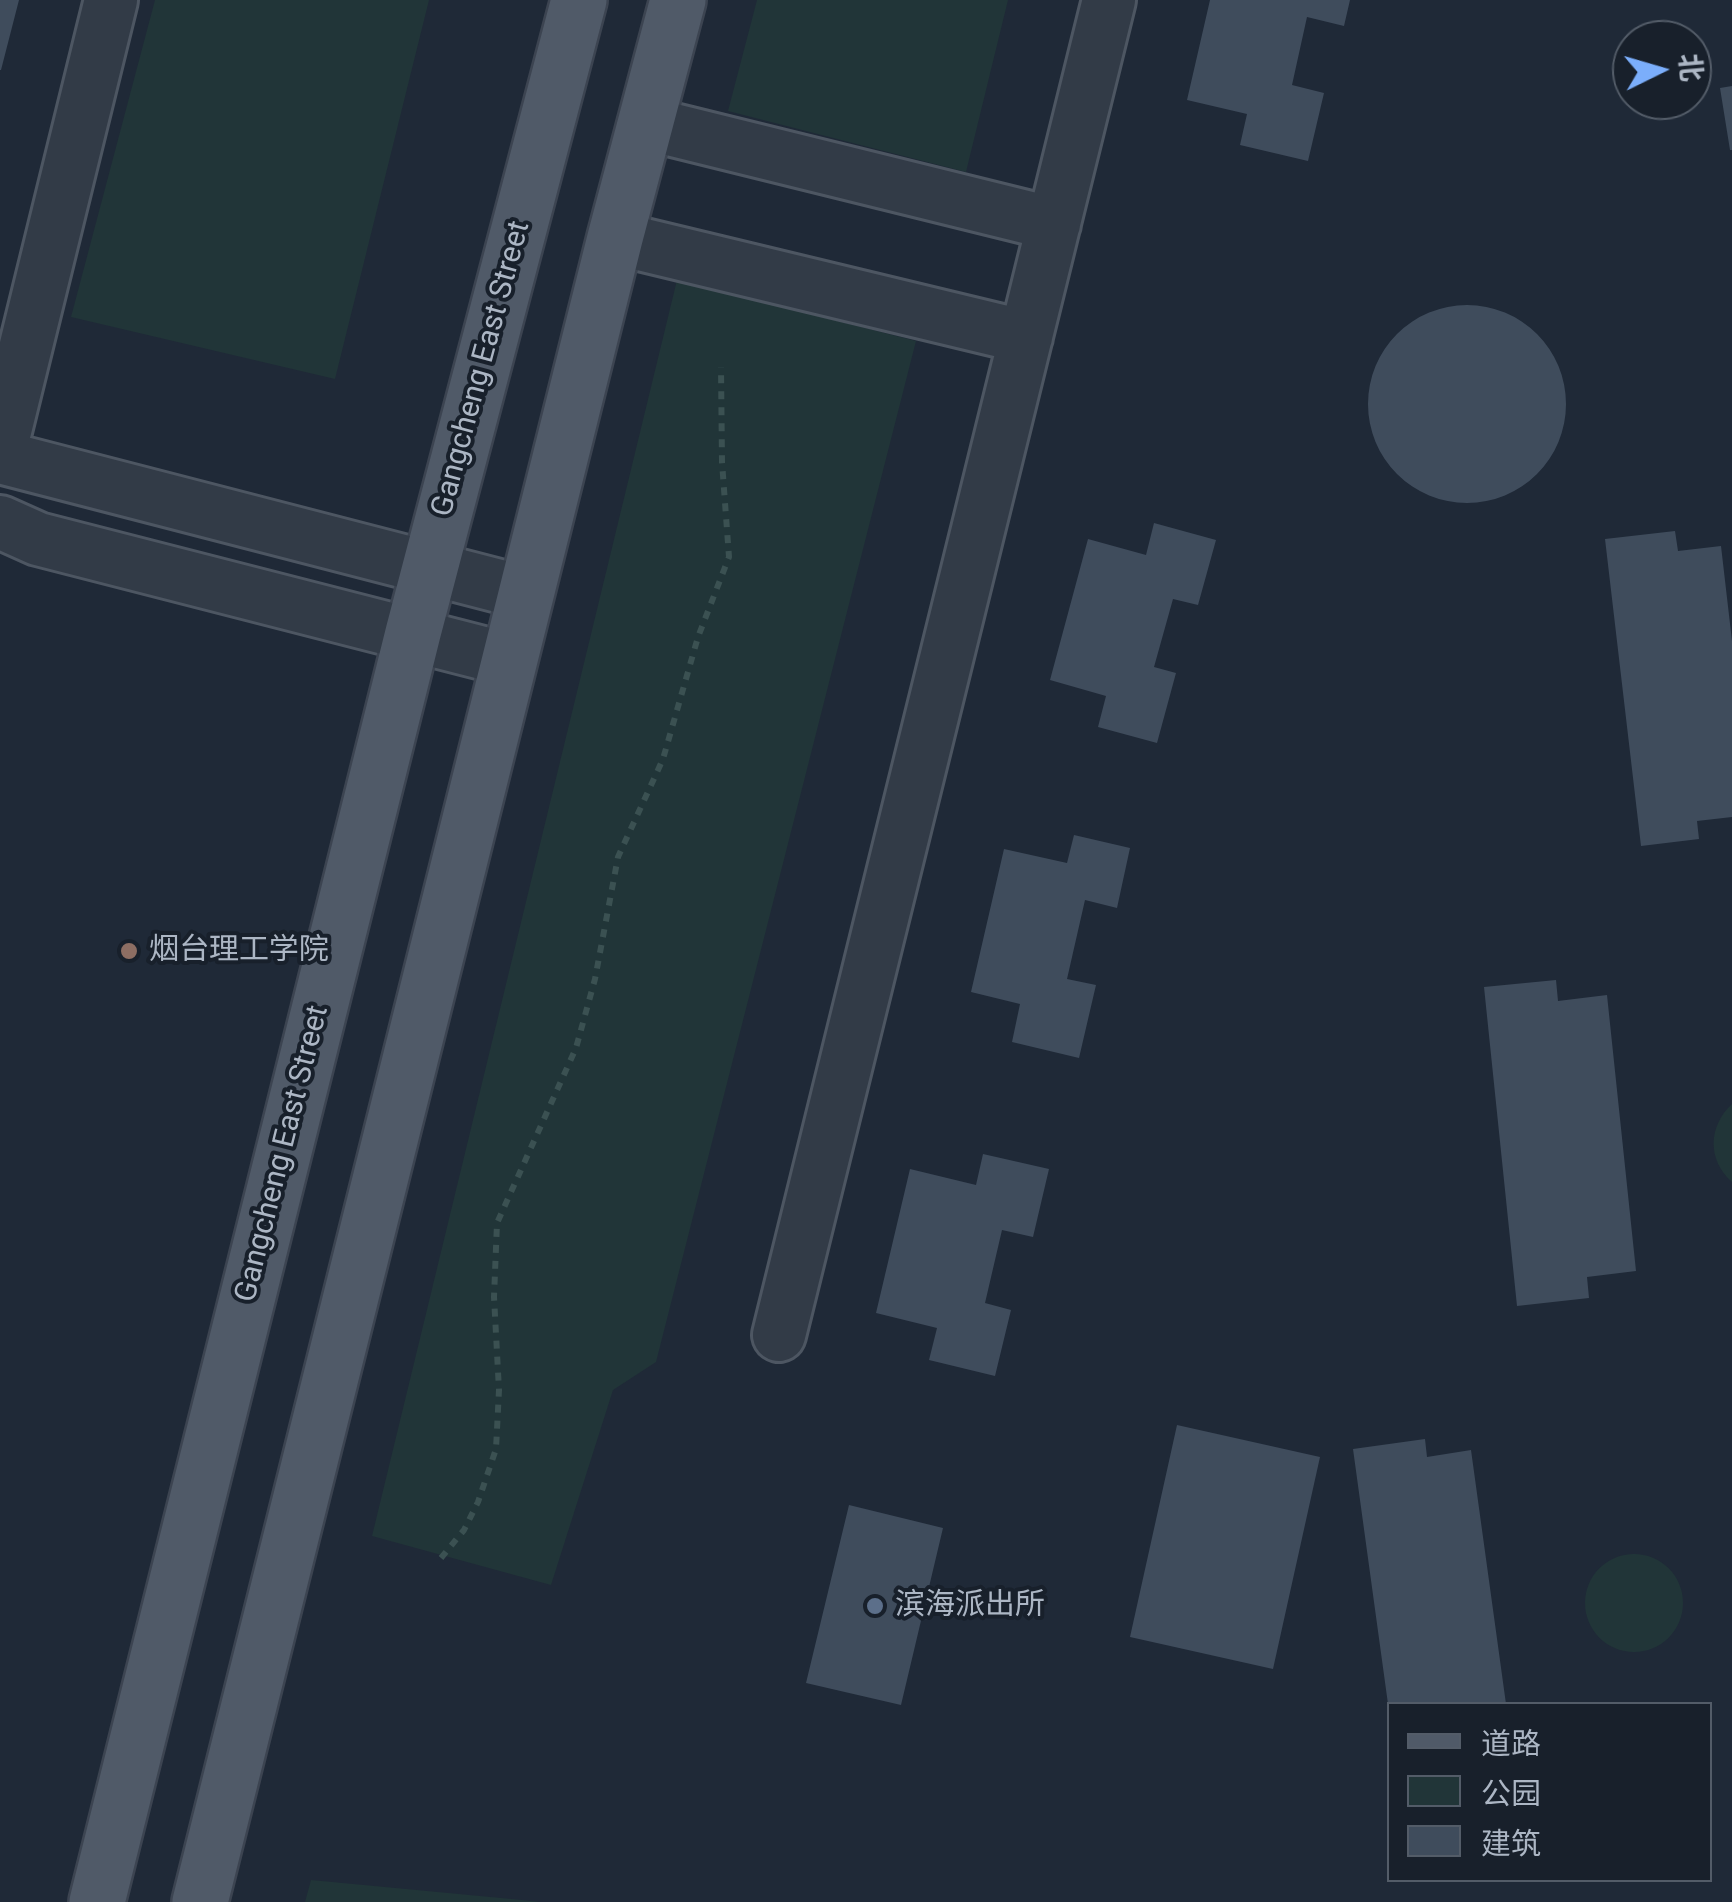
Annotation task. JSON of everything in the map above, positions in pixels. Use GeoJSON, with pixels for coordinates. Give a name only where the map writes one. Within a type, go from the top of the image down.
{"type":"FeatureCollection","features":[{"type":"Feature","properties":{"kind":"main road","name":"Gangcheng East Street"},"geometry":{"type":"LineString","coordinates":[[97,1902],[429,568],[578,0]]}},
{"type":"Feature","properties":{"kind":"main road"},"geometry":{"type":"LineString","coordinates":[[200,1902],[614,238],[678,0]]}},
{"type":"Feature","properties":{"kind":"street"},"geometry":{"type":"LineString","coordinates":[[111,0],[0,454],[526,593]]}},
{"type":"Feature","properties":{"kind":"street"},"geometry":{"type":"LineString","coordinates":[[778,1335],[1109,0]]}},
{"type":"Feature","properties":{"kind":"street"},"geometry":{"type":"LineString","coordinates":[[645,123],[1054,224]]}},
{"type":"Feature","properties":{"kind":"street"},"geometry":{"type":"LineString","coordinates":[[614,238],[1026,338]]}},
{"type":"Feature","properties":{"kind":"street"},"geometry":{"type":"LineString","coordinates":[[0,522],[38,540],[510,660]]}},
{"type":"Feature","properties":{"kind":"path"},"geometry":{"type":"LineString","coordinates":[[441,1558],[464,1530],[496,1449],[497,1223],[576,1048],[618,857],[663,759],[698,637],[729,557],[721,367]]}},
{"type":"Feature","properties":{"kind":"green space"},"geometry":{"type":"Polygon","coordinates":[[[155,0],[429,0],[335,379],[71,317],[155,0]]]}},
{"type":"Feature","properties":{"kind":"green space"},"geometry":{"type":"Polygon","coordinates":[[[757,0],[1008,0],[966,172],[728,111],[757,0]]]}},
{"type":"Feature","properties":{"kind":"green space"},"geometry":{"type":"Polygon","coordinates":[[[677,280],[916,341],[656,1362],[613,1390],[551,1585],[372,1536],[677,280]]]}},
{"type":"Feature","properties":{"kind":"green space"},"geometry":{"type":"Polygon","coordinates":[[[1732,1104],[1732,1182],[1718,1164],[1714,1143],[1718,1122],[1732,1104]]]}},
{"type":"Feature","properties":{"kind":"green space"},"geometry":{"type":"Polygon","coordinates":[[[1634,1554],[1653,1558],[1668,1569],[1679,1584],[1683,1603],[1679,1622],[1668,1637],[1653,1648],[1634,1652],[1615,1648],[1600,1637],[1589,1622],[1585,1603],[1589,1584],[1600,1569],[1615,1558],[1634,1554]]]}},
{"type":"Feature","properties":{"kind":"green space"},"geometry":{"type":"Polygon","coordinates":[[[311,1880],[522,1900],[540,1902],[305,1902],[311,1880]]]}},
{"type":"Feature","properties":{"kind":"building"},"geometry":{"type":"Polygon","coordinates":[[[0,0],[19,0],[1,70],[0,70],[0,0]]]}},
{"type":"Feature","properties":{"kind":"building"},"geometry":{"type":"Polygon","coordinates":[[[1210,0],[1350,0],[1344,26],[1307,17],[1292,85],[1324,93],[1308,161],[1240,145],[1247,114],[1187,100],[1210,0]]]}},
{"type":"Feature","properties":{"kind":"building"},"geometry":{"type":"Polygon","coordinates":[[[1732,86],[1732,150],[1730,150],[1720,88],[1732,86]]]}},
{"type":"Feature","properties":{"kind":"building"},"geometry":{"type":"Polygon","coordinates":[[[1467,305],[1505,313],[1537,334],[1558,366],[1566,404],[1558,442],[1537,474],[1505,495],[1467,503],[1429,495],[1397,474],[1376,442],[1368,404],[1376,366],[1397,334],[1429,313],[1467,305]]]}},
{"type":"Feature","properties":{"kind":"building"},"geometry":{"type":"Polygon","coordinates":[[[1154,523],[1216,540],[1198,605],[1173,599],[1154,667],[1176,673],[1157,743],[1098,727],[1106,696],[1050,680],[1088,539],[1146,555],[1154,523]]]}},
{"type":"Feature","properties":{"kind":"building"},"geometry":{"type":"Polygon","coordinates":[[[1675,531],[1678,551],[1721,546],[1732,641],[1732,817],[1697,821],[1699,839],[1641,846],[1605,539],[1675,531]]]}},
{"type":"Feature","properties":{"kind":"building"},"geometry":{"type":"Polygon","coordinates":[[[1074,835],[1130,848],[1117,908],[1085,900],[1067,979],[1096,985],[1079,1058],[1012,1042],[1020,1004],[971,992],[1004,849],[1067,863],[1074,835]]]}},
{"type":"Feature","properties":{"kind":"building"},"geometry":{"type":"Polygon","coordinates":[[[1556,980],[1558,1001],[1607,995],[1636,1271],[1587,1277],[1589,1298],[1517,1306],[1484,987],[1556,980]]]}},
{"type":"Feature","properties":{"kind":"building"},"geometry":{"type":"Polygon","coordinates":[[[983,1154],[1049,1169],[1033,1237],[1002,1230],[985,1303],[1011,1310],[995,1376],[929,1360],[937,1328],[876,1313],[910,1169],[976,1185],[983,1154]]]}},
{"type":"Feature","properties":{"kind":"building"},"geometry":{"type":"Polygon","coordinates":[[[1177,1425],[1320,1457],[1273,1669],[1130,1637],[1177,1425]]]}},
{"type":"Feature","properties":{"kind":"building"},"geometry":{"type":"Polygon","coordinates":[[[1425,1439],[1427,1457],[1471,1450],[1506,1702],[1388,1702],[1353,1449],[1425,1439]]]}},
{"type":"Feature","properties":{"kind":"building","name":"滨海派出所"},"geometry":{"type":"Polygon","coordinates":[[[849,1505],[943,1528],[901,1705],[806,1683],[849,1505]]]}},
{"type":"Feature","properties":{"kind":"place","name":"烟台理工学院"},"geometry":{"type":"Point","coordinates":[129,951]}},
{"type":"Feature","properties":{"kind":"place","name":"滨海派出所"},"geometry":{"type":"Point","coordinates":[875,1606]}}]}
